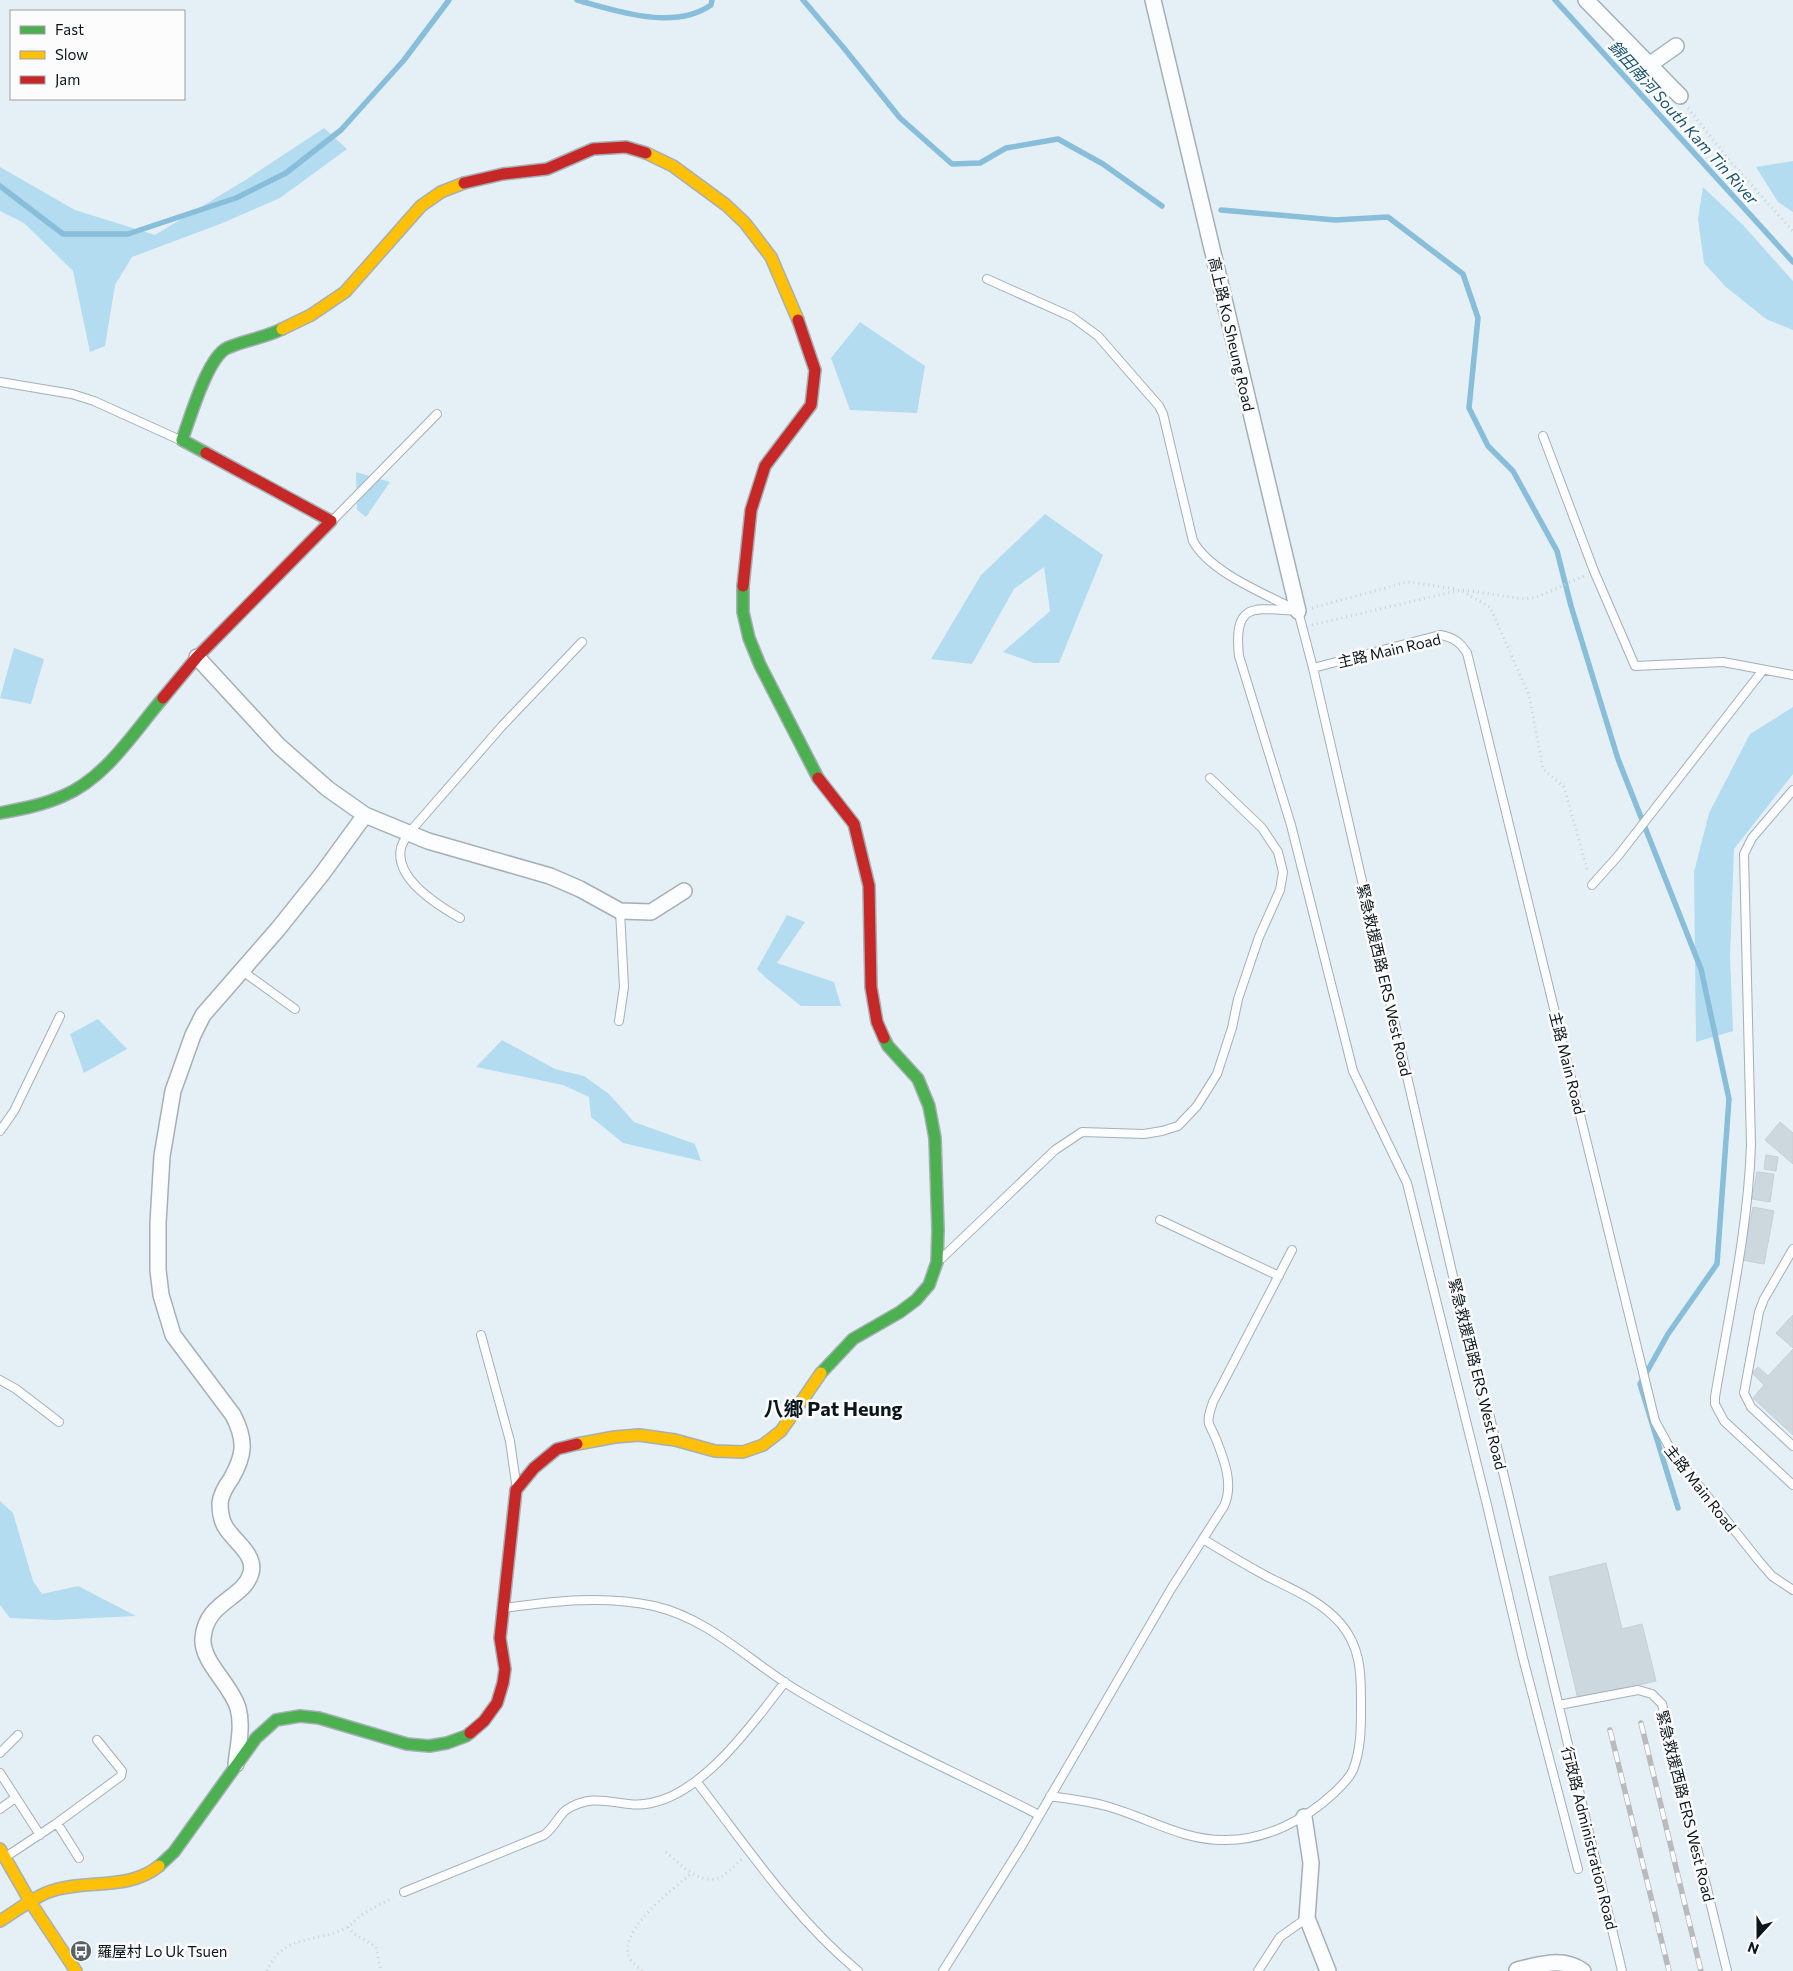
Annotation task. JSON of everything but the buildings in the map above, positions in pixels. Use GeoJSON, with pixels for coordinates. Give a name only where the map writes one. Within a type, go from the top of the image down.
{"type":"FeatureCollection","features":[{"type":"Feature","properties":{"kind":"street","name":"高上路 Ko Sheung Road"},"geometry":{"type":"LineString","coordinates":[[1153,0],[1298,612]]}},
{"type":"Feature","properties":{"kind":"street"},"geometry":{"type":"LineString","coordinates":[[1586,0],[1680,96]]}},
{"type":"Feature","properties":{"kind":"street"},"geometry":{"type":"LineString","coordinates":[[1649,65],[1676,46]]}},
{"type":"Feature","properties":{"kind":"street"},"geometry":{"type":"LineString","coordinates":[[0,813],[28,808],[64,796],[85,783],[114,757],[197,657],[331,521],[182,440],[201,386],[214,360],[225,349],[276,332],[311,315],[345,292],[421,206],[441,192],[467,182],[503,174],[547,169],[593,149],[626,147],[651,155],[673,166],[726,205],[745,223],[774,265],[797,316],[816,370],[811,405],[765,466],[750,510],[743,583],[743,612],[749,638],[760,665],[816,776],[854,824],[869,886],[871,987],[877,1022],[888,1046],[918,1079],[929,1106],[935,1138],[938,1230],[937,1262],[928,1285],[916,1300],[900,1312],[853,1339],[823,1370],[781,1431],[763,1445],[743,1452],[715,1451],[675,1440],[639,1435],[580,1443],[557,1449],[542,1460],[516,1490],[500,1638],[505,1670],[503,1683],[497,1703],[484,1721],[466,1736],[447,1743],[429,1746],[407,1744],[319,1718],[300,1716],[276,1720],[265,1728],[174,1852],[159,1867],[142,1876],[124,1881],[54,1889],[0,1921]]}},
{"type":"Feature","properties":{"kind":"street"},"geometry":{"type":"LineString","coordinates":[[197,657],[279,746],[328,789],[365,815],[408,834],[550,876],[580,889],[620,911],[651,912],[684,891]]}},
{"type":"Feature","properties":{"kind":"street"},"geometry":{"type":"LineString","coordinates":[[236,1767],[240,1728],[238,1709],[232,1693],[204,1649],[203,1638],[211,1615],[221,1604],[241,1590],[252,1572],[251,1562],[247,1553],[224,1525],[220,1502],[223,1491],[239,1463],[243,1450],[241,1430],[233,1415],[173,1335],[161,1295],[158,1270],[158,1223],[162,1156],[173,1091],[182,1061],[203,1015],[278,929],[365,815]]}},
{"type":"Feature","properties":{"kind":"street"},"geometry":{"type":"LineString","coordinates":[[1304,1817],[1311,1863],[1307,1918],[1328,1971]]}},
{"type":"Feature","properties":{"kind":"street"},"geometry":{"type":"LineString","coordinates":[[2,1853],[31,1903],[76,1971]]}},
{"type":"Feature","properties":{"kind":"street"},"geometry":{"type":"LineString","coordinates":[[1517,1970],[1555,1962],[1567,1963],[1583,1971]]}},
{"type":"Feature","properties":{"kind":"lane"},"geometry":{"type":"LineString","coordinates":[[987,280],[1072,317],[1098,336],[1159,406],[1163,414],[1193,541],[1198,551],[1209,562],[1298,612]]}},
{"type":"Feature","properties":{"kind":"lane"},"geometry":{"type":"LineString","coordinates":[[0,382],[72,394],[94,401],[182,440]]}},
{"type":"Feature","properties":{"kind":"lane"},"geometry":{"type":"LineString","coordinates":[[331,521],[436,414]]}},
{"type":"Feature","properties":{"kind":"lane"},"geometry":{"type":"LineString","coordinates":[[1543,436],[1594,571],[1635,666],[1723,662],[1793,675]]}},
{"type":"Feature","properties":{"kind":"lane"},"geometry":{"type":"LineString","coordinates":[[1298,612],[1248,610],[1239,621],[1237,639],[1239,656],[1291,825],[1353,1071],[1407,1183],[1485,1496],[1523,1658],[1578,1869]]}},
{"type":"Feature","properties":{"kind":"lane","name":"高上路 Ko Sheung Road"},"geometry":{"type":"LineString","coordinates":[[1298,612],[1313,668]]}},
{"type":"Feature","properties":{"kind":"lane","name":"主路 Main Road"},"geometry":{"type":"LineString","coordinates":[[1313,668],[1440,635],[1453,638],[1459,642],[1467,653],[1655,1421],[1672,1452],[1759,1561],[1772,1576],[1793,1590]]}},
{"type":"Feature","properties":{"kind":"lane"},"geometry":{"type":"LineString","coordinates":[[460,918],[431,901],[418,888],[406,872],[401,858],[401,848],[408,834],[502,726],[582,642]]}},
{"type":"Feature","properties":{"kind":"lane","name":"緊急救援西路 ERS West Road"},"geometry":{"type":"LineString","coordinates":[[1313,668],[1478,1385],[1488,1409],[1559,1705],[1638,1690],[1652,1694],[1662,1704],[1727,1971]]}},
{"type":"Feature","properties":{"kind":"lane"},"geometry":{"type":"LineString","coordinates":[[1592,885],[1618,856],[1764,670]]}},
{"type":"Feature","properties":{"kind":"lane"},"geometry":{"type":"LineString","coordinates":[[937,1262],[1055,1150],[1082,1132],[1144,1134],[1178,1126],[1197,1106],[1216,1074],[1259,937],[1280,890],[1282,872],[1278,852],[1262,828],[1210,778]]}},
{"type":"Feature","properties":{"kind":"lane"},"geometry":{"type":"LineString","coordinates":[[1793,790],[1752,838],[1744,854],[1751,1145],[1750,1172],[1746,1217],[1715,1397],[1715,1404],[1724,1421],[1793,1485]]}},
{"type":"Feature","properties":{"kind":"lane"},"geometry":{"type":"LineString","coordinates":[[619,1021],[624,987],[620,911]]}},
{"type":"Feature","properties":{"kind":"lane"},"geometry":{"type":"LineString","coordinates":[[241,970],[294,1009]]}},
{"type":"Feature","properties":{"kind":"lane"},"geometry":{"type":"LineString","coordinates":[[0,1130],[14,1111],[60,1016]]}},
{"type":"Feature","properties":{"kind":"lane"},"geometry":{"type":"LineString","coordinates":[[1160,1220],[1279,1276]]}},
{"type":"Feature","properties":{"kind":"lane"},"geometry":{"type":"LineString","coordinates":[[1793,1249],[1764,1299],[1759,1312],[1744,1393],[1751,1407],[1793,1446]]}},
{"type":"Feature","properties":{"kind":"lane"},"geometry":{"type":"LineString","coordinates":[[943,1971],[1039,1815],[1166,1597],[1228,1496],[1228,1480],[1216,1439],[1209,1424],[1210,1412],[1292,1250]]}},
{"type":"Feature","properties":{"kind":"lane"},"geometry":{"type":"LineString","coordinates":[[480,1335],[510,1441],[516,1490]]}},
{"type":"Feature","properties":{"kind":"lane"},"geometry":{"type":"LineString","coordinates":[[0,1380],[16,1389],[59,1422]]}},
{"type":"Feature","properties":{"kind":"lane"},"geometry":{"type":"LineString","coordinates":[[1050,1796],[1106,1806],[1187,1836],[1226,1840],[1266,1834],[1304,1817],[1325,1802],[1344,1783],[1352,1771],[1358,1755],[1361,1728],[1359,1656],[1342,1625],[1325,1608],[1312,1599],[1235,1559],[1203,1539]]}},
{"type":"Feature","properties":{"kind":"lane"},"geometry":{"type":"LineString","coordinates":[[503,1608],[580,1599],[616,1600],[655,1606],[680,1615],[707,1628],[736,1646],[799,1692],[1039,1815]]}},
{"type":"Feature","properties":{"kind":"lane"},"geometry":{"type":"LineString","coordinates":[[404,1892],[544,1836],[552,1829],[564,1812],[578,1803],[595,1799],[636,1804],[663,1800],[696,1781],[716,1763],[755,1721],[785,1682]]}},
{"type":"Feature","properties":{"kind":"lane","name":"行政路 Administration Road"},"geometry":{"type":"LineString","coordinates":[[1559,1705],[1622,1971]]}},
{"type":"Feature","properties":{"kind":"lane"},"geometry":{"type":"LineString","coordinates":[[0,1752],[18,1735]]}},
{"type":"Feature","properties":{"kind":"lane"},"geometry":{"type":"LineString","coordinates":[[2,1853],[40,1835],[121,1776],[122,1771],[97,1740]]}},
{"type":"Feature","properties":{"kind":"lane"},"geometry":{"type":"LineString","coordinates":[[0,1773],[40,1835]]}},
{"type":"Feature","properties":{"kind":"lane"},"geometry":{"type":"LineString","coordinates":[[696,1781],[785,1897],[808,1923],[858,1971]]}},
{"type":"Feature","properties":{"kind":"lane"},"geometry":{"type":"LineString","coordinates":[[0,1809],[16,1798]]}},
{"type":"Feature","properties":{"kind":"lane"},"geometry":{"type":"LineString","coordinates":[[56,1823],[79,1858]]}},
{"type":"Feature","properties":{"kind":"lane"},"geometry":{"type":"LineString","coordinates":[[1258,1971],[1280,1937],[1307,1918]]}},
{"type":"Feature","properties":{"kind":"path"},"geometry":{"type":"LineString","coordinates":[[1680,96],[1730,161],[1793,231]]}},
{"type":"Feature","properties":{"kind":"path"},"geometry":{"type":"LineString","coordinates":[[1298,612],[1407,582],[1524,599],[1537,597],[1575,580]]}},
{"type":"Feature","properties":{"kind":"path"},"geometry":{"type":"LineString","coordinates":[[666,1852],[692,1873],[713,1879],[722,1877],[751,1852]]}},
{"type":"Feature","properties":{"kind":"path"},"geometry":{"type":"LineString","coordinates":[[642,1971],[629,1958],[627,1944],[633,1932],[656,1903],[692,1873]]}},
{"type":"Feature","properties":{"kind":"path"},"geometry":{"type":"LineString","coordinates":[[266,1971],[274,1956],[292,1943],[334,1934],[348,1927],[362,1915],[404,1892]]}},
{"type":"Feature","properties":{"kind":"path"},"geometry":{"type":"LineString","coordinates":[[348,1927],[353,1933],[376,1947],[381,1971]]}},
{"type":"Feature","properties":{"kind":"shaded area"},"geometry":{"type":"Polygon","coordinates":[[[324,128],[347,149],[280,198],[220,224],[132,257],[115,285],[105,346],[90,352],[73,271],[24,223],[0,211],[0,167],[75,210],[155,235],[247,179],[324,128]]]}},
{"type":"Feature","properties":{"kind":"shaded area"},"geometry":{"type":"Polygon","coordinates":[[[1793,161],[1793,212],[1778,202],[1756,167],[1793,161]]]}},
{"type":"Feature","properties":{"kind":"shaded area"},"geometry":{"type":"Polygon","coordinates":[[[1703,187],[1743,225],[1793,281],[1793,330],[1766,319],[1726,287],[1704,263],[1698,219],[1703,187]]]}},
{"type":"Feature","properties":{"kind":"shaded area"},"geometry":{"type":"Polygon","coordinates":[[[860,322],[925,366],[917,413],[850,410],[831,358],[860,322]]]}},
{"type":"Feature","properties":{"kind":"shaded area"},"geometry":{"type":"Polygon","coordinates":[[[356,472],[390,482],[366,517],[357,510],[356,472]]]}},
{"type":"Feature","properties":{"kind":"shaded area"},"geometry":{"type":"Polygon","coordinates":[[[1045,514],[1103,555],[1059,663],[1034,663],[1003,652],[1050,611],[1044,567],[1014,589],[972,664],[931,659],[981,575],[1045,514]]]}},
{"type":"Feature","properties":{"kind":"shaded area"},"geometry":{"type":"Polygon","coordinates":[[[14,648],[44,659],[31,704],[0,698],[14,648]]]}},
{"type":"Feature","properties":{"kind":"shaded area"},"geometry":{"type":"Polygon","coordinates":[[[1793,707],[1793,774],[1734,849],[1730,956],[1733,1031],[1696,1042],[1694,872],[1709,813],[1750,734],[1793,707]]]}},
{"type":"Feature","properties":{"kind":"shaded area"},"geometry":{"type":"Polygon","coordinates":[[[787,915],[805,922],[777,963],[834,982],[841,1006],[801,1006],[757,969],[787,915]]]}},
{"type":"Feature","properties":{"kind":"shaded area"},"geometry":{"type":"Polygon","coordinates":[[[98,1019],[127,1049],[84,1073],[70,1034],[98,1019]]]}},
{"type":"Feature","properties":{"kind":"shaded area"},"geometry":{"type":"Polygon","coordinates":[[[502,1040],[555,1069],[584,1076],[609,1094],[634,1122],[695,1144],[701,1161],[623,1143],[591,1117],[589,1097],[563,1085],[476,1067],[502,1040]]]}},
{"type":"Feature","properties":{"kind":"shaded area"},"geometry":{"type":"Polygon","coordinates":[[[0,1501],[13,1513],[33,1581],[42,1594],[78,1586],[136,1616],[54,1620],[10,1618],[0,1605],[0,1501]]]}},
{"type":"Feature","properties":{"kind":"waterway"},"geometry":{"type":"LineString","coordinates":[[0,186],[63,234],[128,234],[236,198],[286,173],[341,130],[404,60],[449,0]]}},
{"type":"Feature","properties":{"kind":"waterway"},"geometry":{"type":"LineString","coordinates":[[577,0],[627,13],[663,18],[680,17],[696,13],[711,5],[712,0]]}},
{"type":"Feature","properties":{"kind":"waterway"},"geometry":{"type":"LineString","coordinates":[[803,0],[900,118],[952,164],[980,163],[1006,148],[1058,139],[1103,164],[1162,206]]}},
{"type":"Feature","properties":{"kind":"waterway","name":"錦田南河 South Kam Tin River"},"geometry":{"type":"LineString","coordinates":[[1555,0],[1793,262]]}},
{"type":"Feature","properties":{"kind":"waterway"},"geometry":{"type":"LineString","coordinates":[[1221,210],[1335,220],[1388,217],[1463,274],[1478,318],[1469,408],[1488,446],[1513,471],[1557,551],[1571,606],[1618,759],[1701,969],[1729,1099],[1717,1264],[1668,1334],[1640,1384],[1678,1508]]}},
{"type":"Feature","properties":{"kind":"railway"},"geometry":{"type":"LineString","coordinates":[[1641,1723],[1701,1971]]}},
{"type":"Feature","properties":{"kind":"railway"},"geometry":{"type":"LineString","coordinates":[[1610,1730],[1669,1971]]}},
{"type":"Feature","properties":{"kind":"traffic: fast"},"geometry":{"type":"LineString","coordinates":[[206,453],[182,440],[200,390],[213,364],[227,348],[282,329]]}},
{"type":"Feature","properties":{"kind":"traffic: fast"},"geometry":{"type":"LineString","coordinates":[[743,586],[743,612],[749,638],[760,665],[818,778]]}},
{"type":"Feature","properties":{"kind":"traffic: fast"},"geometry":{"type":"LineString","coordinates":[[0,813],[48,802],[63,796],[93,778],[118,753],[163,698]]}},
{"type":"Feature","properties":{"kind":"traffic: fast"},"geometry":{"type":"LineString","coordinates":[[821,1373],[853,1339],[900,1312],[916,1300],[929,1285],[937,1262],[938,1230],[935,1138],[929,1106],[918,1079],[888,1046],[884,1038]]}},
{"type":"Feature","properties":{"kind":"traffic: fast"},"geometry":{"type":"LineString","coordinates":[[159,1866],[174,1852],[256,1738],[276,1720],[300,1716],[319,1718],[407,1744],[429,1746],[447,1743],[470,1733]]}},
{"type":"Feature","properties":{"kind":"traffic: slow"},"geometry":{"type":"LineString","coordinates":[[646,153],[673,166],[726,205],[745,223],[771,257],[798,320]]}},
{"type":"Feature","properties":{"kind":"traffic: slow"},"geometry":{"type":"LineString","coordinates":[[282,329],[311,315],[345,292],[421,206],[441,192],[464,183]]}},
{"type":"Feature","properties":{"kind":"traffic: slow"},"geometry":{"type":"LineString","coordinates":[[577,1444],[639,1435],[675,1440],[715,1451],[743,1452],[763,1445],[781,1431],[821,1373]]}},
{"type":"Feature","properties":{"kind":"traffic: slow"},"geometry":{"type":"LineString","coordinates":[[0,1849],[31,1903],[76,1971]]}},
{"type":"Feature","properties":{"kind":"traffic: slow"},"geometry":{"type":"LineString","coordinates":[[0,1921],[35,1898],[50,1891],[71,1886],[123,1881],[147,1874],[159,1866]]}},
{"type":"Feature","properties":{"kind":"traffic: jam"},"geometry":{"type":"LineString","coordinates":[[464,183],[503,174],[547,169],[593,149],[626,147],[646,153]]}},
{"type":"Feature","properties":{"kind":"traffic: jam"},"geometry":{"type":"LineString","coordinates":[[743,586],[751,510],[765,466],[811,405],[815,370],[798,320]]}},
{"type":"Feature","properties":{"kind":"traffic: jam"},"geometry":{"type":"LineString","coordinates":[[163,698],[197,657],[331,521],[206,453]]}},
{"type":"Feature","properties":{"kind":"traffic: jam"},"geometry":{"type":"LineString","coordinates":[[818,778],[854,824],[869,886],[871,987],[877,1022],[884,1038]]}},
{"type":"Feature","properties":{"kind":"traffic: jam"},"geometry":{"type":"LineString","coordinates":[[470,1733],[484,1721],[497,1703],[503,1683],[505,1669],[500,1638],[516,1490],[534,1468],[557,1449],[577,1444]]}},
{"type":"Feature","properties":{"kind":"place","name":"羅屋村 Lo Uk Tsuen"},"geometry":{"type":"Point","coordinates":[81,1951]}},
{"type":"Feature","properties":{"kind":"district","name":"八鄉 Pat Heung"},"geometry":{"type":"Point","coordinates":[833,1408]}}]}
